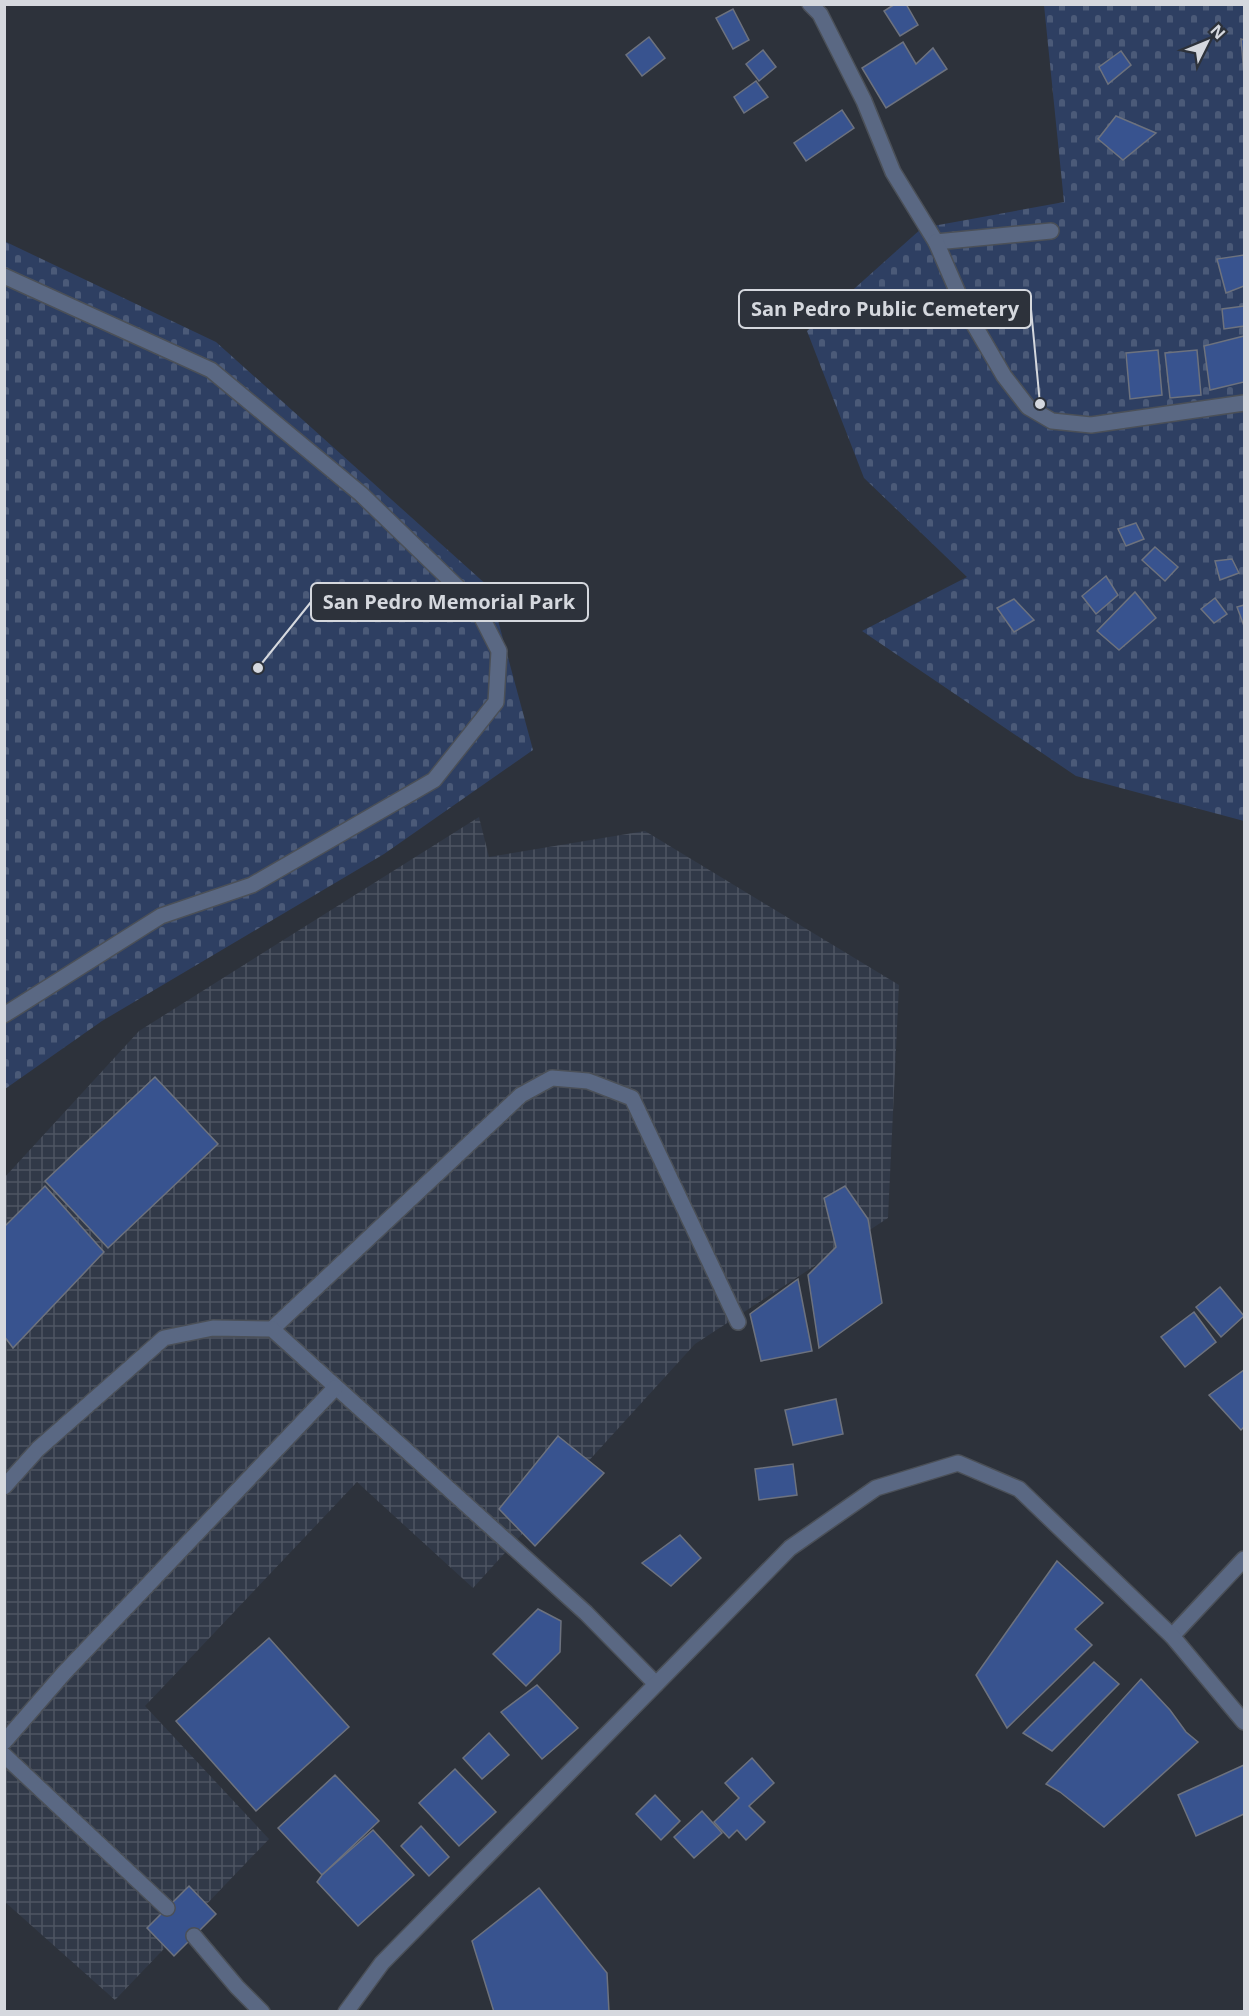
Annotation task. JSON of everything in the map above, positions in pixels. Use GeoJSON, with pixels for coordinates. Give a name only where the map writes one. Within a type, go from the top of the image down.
{"type":"FeatureCollection","features":[{"type":"Feature","properties":{"kind":"street"},"geometry":{"type":"LineString","coordinates":[[810,4],[820,14],[864,101],[893,172],[936,243],[965,309],[1004,376],[1028,407],[1052,421],[1091,425],[1245,403]]}},
{"type":"Feature","properties":{"kind":"street"},"geometry":{"type":"LineString","coordinates":[[936,243],[1051,231]]}},
{"type":"Feature","properties":{"kind":"street"},"geometry":{"type":"LineString","coordinates":[[4,276],[211,370],[361,494],[475,604],[499,651],[496,702],[434,780],[252,885],[161,916],[4,1016]]}},
{"type":"Feature","properties":{"kind":"street"},"geometry":{"type":"LineString","coordinates":[[272,1329],[521,1095],[552,1078],[588,1081],[632,1098],[738,1322]]}},
{"type":"Feature","properties":{"kind":"street"},"geometry":{"type":"LineString","coordinates":[[4,1487],[38,1449],[164,1338],[213,1328],[272,1329],[586,1613],[656,1684]]}},
{"type":"Feature","properties":{"kind":"street"},"geometry":{"type":"LineString","coordinates":[[4,1742],[64,1672],[335,1388]]}},
{"type":"Feature","properties":{"kind":"street"},"geometry":{"type":"LineString","coordinates":[[346,2012],[382,1963],[790,1548],[876,1488],[958,1462],[1018,1488],[1172,1636],[1245,1722]]}},
{"type":"Feature","properties":{"kind":"street"},"geometry":{"type":"LineString","coordinates":[[1172,1636],[1245,1558]]}},
{"type":"Feature","properties":{"kind":"street"},"geometry":{"type":"LineString","coordinates":[[4,1755],[167,1908]]}},
{"type":"Feature","properties":{"kind":"street"},"geometry":{"type":"LineString","coordinates":[[194,1936],[237,1987],[262,2012]]}},
{"type":"Feature","properties":{"kind":"shaded area"},"geometry":{"type":"Polygon","coordinates":[[[479,817],[489,857],[645,831],[899,985],[888,1218],[695,1344],[473,1588],[357,1482],[145,1706],[269,1839],[115,2000],[5,1902],[4,1178],[139,1031],[479,817]]]}},
{"type":"Feature","properties":{"kind":"green space"},"geometry":{"type":"Polygon","coordinates":[[[1044,5],[1244,5],[1244,821],[1076,776],[862,631],[967,577],[864,478],[807,331],[922,228],[1064,202],[1044,5]]]}},
{"type":"Feature","properties":{"kind":"green space"},"geometry":{"type":"Polygon","coordinates":[[[4,241],[216,342],[489,587],[533,750],[384,854],[102,1021],[5,1089],[4,241]]]}},
{"type":"Feature","properties":{"kind":"building"},"geometry":{"type":"Polygon","coordinates":[[[895,4],[906,4],[918,25],[900,36],[884,11],[895,4]]]}},
{"type":"Feature","properties":{"kind":"building"},"geometry":{"type":"Polygon","coordinates":[[[733,9],[749,40],[733,49],[716,18],[733,9]]]}},
{"type":"Feature","properties":{"kind":"building"},"geometry":{"type":"Polygon","coordinates":[[[649,37],[665,58],[642,76],[626,55],[649,37]]]}},
{"type":"Feature","properties":{"kind":"building"},"geometry":{"type":"Polygon","coordinates":[[[1241,39],[1244,40],[1244,74],[1241,39]]]}},
{"type":"Feature","properties":{"kind":"building"},"geometry":{"type":"Polygon","coordinates":[[[903,42],[916,64],[933,48],[947,69],[886,108],[862,68],[903,42]]]}},
{"type":"Feature","properties":{"kind":"building"},"geometry":{"type":"Polygon","coordinates":[[[763,50],[776,67],[759,81],[746,64],[763,50]]]}},
{"type":"Feature","properties":{"kind":"building"},"geometry":{"type":"Polygon","coordinates":[[[1121,51],[1131,65],[1108,84],[1099,67],[1121,51]]]}},
{"type":"Feature","properties":{"kind":"building"},"geometry":{"type":"Polygon","coordinates":[[[756,81],[768,97],[744,113],[734,97],[756,81]]]}},
{"type":"Feature","properties":{"kind":"building"},"geometry":{"type":"Polygon","coordinates":[[[842,110],[854,128],[806,161],[794,143],[842,110]]]}},
{"type":"Feature","properties":{"kind":"building"},"geometry":{"type":"Polygon","coordinates":[[[1116,116],[1156,133],[1123,160],[1098,139],[1116,116]]]}},
{"type":"Feature","properties":{"kind":"building"},"geometry":{"type":"Polygon","coordinates":[[[1244,255],[1244,286],[1226,293],[1217,259],[1244,255]]]}},
{"type":"Feature","properties":{"kind":"building"},"geometry":{"type":"Polygon","coordinates":[[[1244,306],[1244,326],[1224,329],[1222,309],[1244,306]]]}},
{"type":"Feature","properties":{"kind":"building"},"geometry":{"type":"Polygon","coordinates":[[[1244,336],[1244,382],[1210,390],[1204,346],[1244,336]]]}},
{"type":"Feature","properties":{"kind":"building"},"geometry":{"type":"Polygon","coordinates":[[[1158,350],[1162,395],[1130,399],[1126,353],[1158,350]]]}},
{"type":"Feature","properties":{"kind":"building"},"geometry":{"type":"Polygon","coordinates":[[[1197,350],[1201,395],[1170,398],[1165,353],[1197,350]]]}},
{"type":"Feature","properties":{"kind":"building"},"geometry":{"type":"Polygon","coordinates":[[[1136,523],[1144,539],[1126,546],[1118,529],[1136,523]]]}},
{"type":"Feature","properties":{"kind":"building"},"geometry":{"type":"Polygon","coordinates":[[[1155,547],[1178,567],[1165,581],[1142,560],[1155,547]]]}},
{"type":"Feature","properties":{"kind":"building"},"geometry":{"type":"Polygon","coordinates":[[[1232,559],[1239,573],[1220,580],[1215,561],[1232,559]]]}},
{"type":"Feature","properties":{"kind":"building"},"geometry":{"type":"Polygon","coordinates":[[[1106,576],[1118,595],[1096,614],[1082,596],[1106,576]]]}},
{"type":"Feature","properties":{"kind":"building"},"geometry":{"type":"Polygon","coordinates":[[[1135,592],[1156,618],[1119,650],[1097,631],[1135,592]]]}},
{"type":"Feature","properties":{"kind":"building"},"geometry":{"type":"Polygon","coordinates":[[[1215,598],[1227,614],[1214,623],[1201,609],[1215,598]]]}},
{"type":"Feature","properties":{"kind":"building"},"geometry":{"type":"Polygon","coordinates":[[[1014,599],[1034,620],[1014,632],[997,608],[1014,599]]]}},
{"type":"Feature","properties":{"kind":"building"},"geometry":{"type":"Polygon","coordinates":[[[1244,605],[1244,626],[1237,607],[1244,605]]]}},
{"type":"Feature","properties":{"kind":"building"},"geometry":{"type":"Polygon","coordinates":[[[155,1077],[218,1144],[108,1248],[45,1181],[155,1077]]]}},
{"type":"Feature","properties":{"kind":"building"},"geometry":{"type":"Polygon","coordinates":[[[45,1186],[104,1252],[13,1348],[4,1336],[4,1227],[45,1186]]]}},
{"type":"Feature","properties":{"kind":"building"},"geometry":{"type":"Polygon","coordinates":[[[845,1186],[868,1219],[882,1303],[819,1348],[808,1275],[836,1247],[824,1198],[845,1186]]]}},
{"type":"Feature","properties":{"kind":"building"},"geometry":{"type":"Polygon","coordinates":[[[798,1279],[812,1351],[761,1361],[750,1314],[798,1279]]]}},
{"type":"Feature","properties":{"kind":"building"},"geometry":{"type":"Polygon","coordinates":[[[1220,1287],[1244,1316],[1221,1337],[1196,1307],[1220,1287]]]}},
{"type":"Feature","properties":{"kind":"building"},"geometry":{"type":"Polygon","coordinates":[[[1194,1312],[1216,1342],[1185,1367],[1161,1337],[1194,1312]]]}},
{"type":"Feature","properties":{"kind":"building"},"geometry":{"type":"Polygon","coordinates":[[[1244,1370],[1244,1427],[1241,1430],[1209,1395],[1244,1370]]]}},
{"type":"Feature","properties":{"kind":"building"},"geometry":{"type":"Polygon","coordinates":[[[836,1399],[843,1434],[793,1445],[785,1410],[836,1399]]]}},
{"type":"Feature","properties":{"kind":"building"},"geometry":{"type":"Polygon","coordinates":[[[558,1436],[604,1473],[535,1546],[499,1509],[558,1436]]]}},
{"type":"Feature","properties":{"kind":"building"},"geometry":{"type":"Polygon","coordinates":[[[793,1464],[797,1495],[759,1500],[755,1469],[793,1464]]]}},
{"type":"Feature","properties":{"kind":"building"},"geometry":{"type":"Polygon","coordinates":[[[680,1535],[701,1558],[671,1586],[642,1563],[680,1535]]]}},
{"type":"Feature","properties":{"kind":"building"},"geometry":{"type":"Polygon","coordinates":[[[1057,1561],[1103,1603],[1075,1629],[1092,1645],[1007,1728],[976,1675],[1057,1561]]]}},
{"type":"Feature","properties":{"kind":"building"},"geometry":{"type":"Polygon","coordinates":[[[538,1609],[561,1621],[560,1652],[526,1686],[493,1654],[538,1609]]]}},
{"type":"Feature","properties":{"kind":"building"},"geometry":{"type":"Polygon","coordinates":[[[269,1638],[349,1727],[256,1811],[176,1721],[269,1638]]]}},
{"type":"Feature","properties":{"kind":"building"},"geometry":{"type":"Polygon","coordinates":[[[1094,1662],[1119,1684],[1052,1751],[1023,1733],[1094,1662]]]}},
{"type":"Feature","properties":{"kind":"building"},"geometry":{"type":"Polygon","coordinates":[[[1141,1679],[1170,1710],[1186,1732],[1198,1742],[1104,1827],[1060,1792],[1046,1784],[1141,1679]]]}},
{"type":"Feature","properties":{"kind":"building"},"geometry":{"type":"Polygon","coordinates":[[[537,1685],[578,1728],[542,1759],[501,1712],[537,1685]]]}},
{"type":"Feature","properties":{"kind":"building"},"geometry":{"type":"Polygon","coordinates":[[[489,1733],[509,1755],[482,1779],[463,1758],[489,1733]]]}},
{"type":"Feature","properties":{"kind":"building"},"geometry":{"type":"Polygon","coordinates":[[[752,1758],[774,1783],[749,1806],[765,1822],[746,1840],[737,1830],[729,1838],[714,1822],[739,1798],[725,1783],[752,1758]]]}},
{"type":"Feature","properties":{"kind":"building"},"geometry":{"type":"Polygon","coordinates":[[[1244,1765],[1244,1814],[1196,1836],[1178,1795],[1244,1765]]]}},
{"type":"Feature","properties":{"kind":"building"},"geometry":{"type":"Polygon","coordinates":[[[455,1769],[496,1812],[459,1846],[419,1803],[455,1769]]]}},
{"type":"Feature","properties":{"kind":"building"},"geometry":{"type":"Polygon","coordinates":[[[335,1775],[379,1821],[322,1875],[278,1828],[335,1775]]]}},
{"type":"Feature","properties":{"kind":"building"},"geometry":{"type":"Polygon","coordinates":[[[655,1795],[680,1821],[661,1840],[636,1814],[655,1795]]]}},
{"type":"Feature","properties":{"kind":"building"},"geometry":{"type":"Polygon","coordinates":[[[702,1811],[722,1833],[694,1858],[674,1837],[702,1811]]]}},
{"type":"Feature","properties":{"kind":"building"},"geometry":{"type":"Polygon","coordinates":[[[421,1826],[449,1857],[429,1876],[401,1846],[421,1826]]]}},
{"type":"Feature","properties":{"kind":"building"},"geometry":{"type":"Polygon","coordinates":[[[373,1830],[414,1875],[358,1926],[317,1882],[373,1830]]]}},
{"type":"Feature","properties":{"kind":"building"},"geometry":{"type":"Polygon","coordinates":[[[189,1886],[216,1914],[174,1956],[147,1928],[189,1886]]]}},
{"type":"Feature","properties":{"kind":"building"},"geometry":{"type":"Polygon","coordinates":[[[539,1888],[607,1973],[609,2012],[494,2012],[472,1941],[539,1888]]]}},
{"type":"Feature","properties":{"kind":"place","name":"San Pedro Public Cemetery"},"geometry":{"type":"Point","coordinates":[1040,404]}},
{"type":"Feature","properties":{"kind":"place","name":"San Pedro Memorial Park"},"geometry":{"type":"Point","coordinates":[258,668]}}]}
